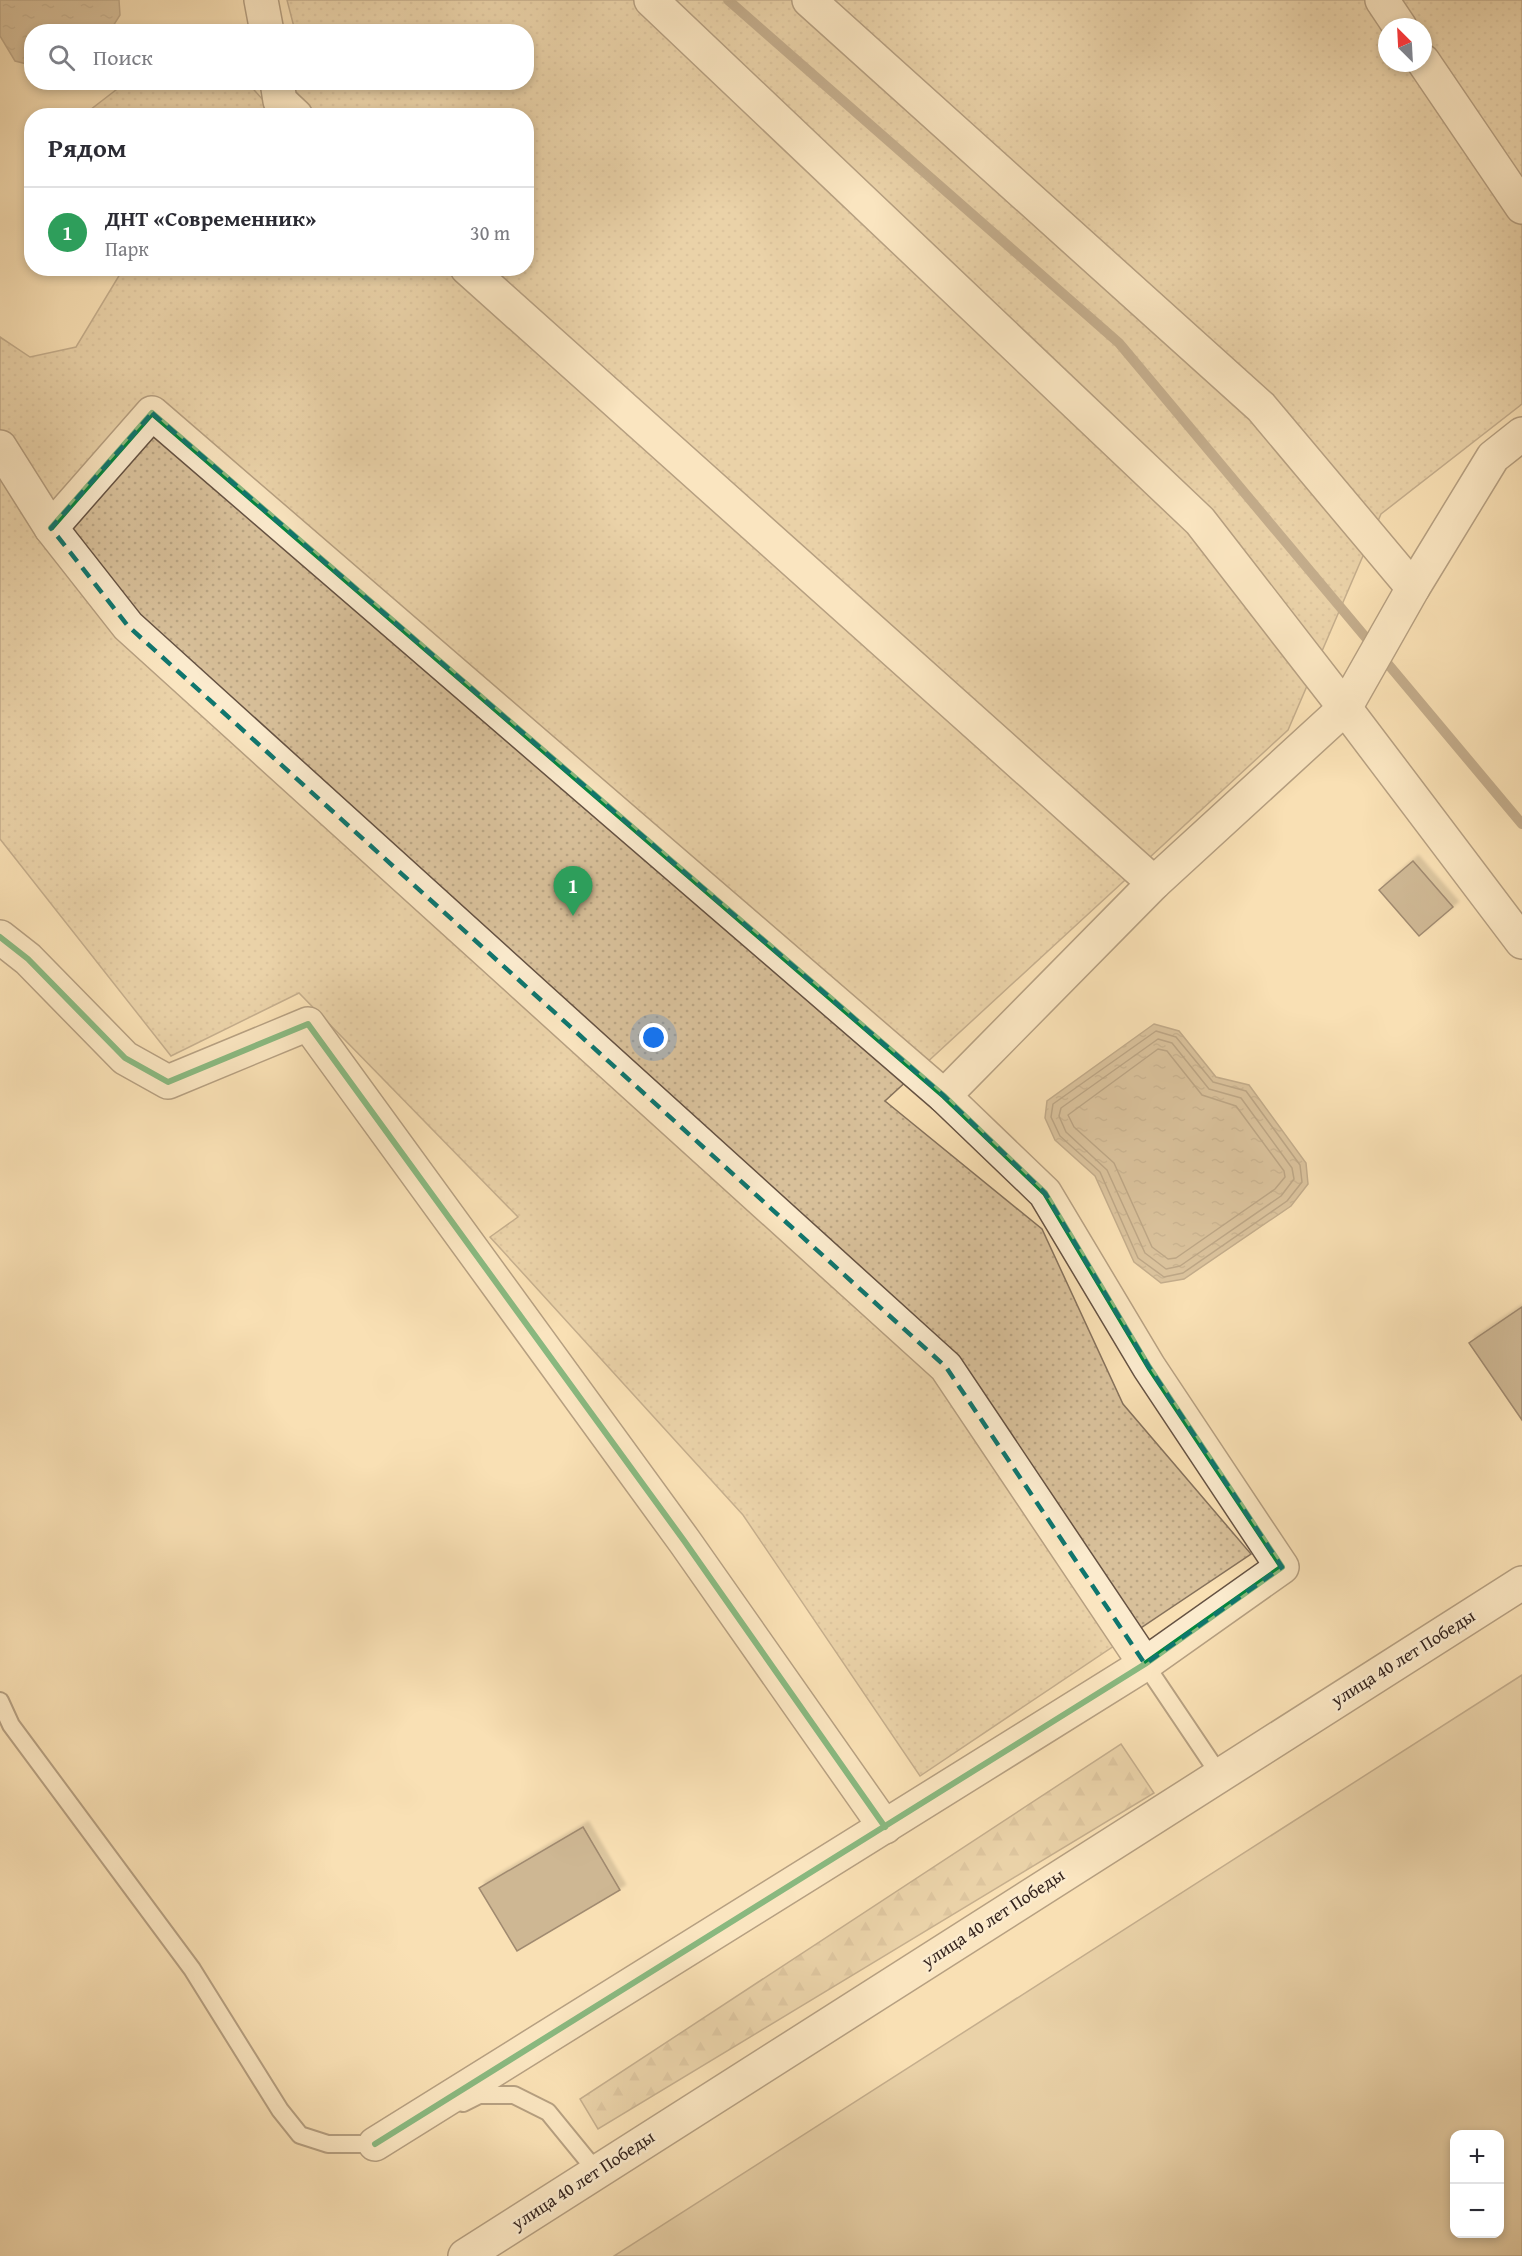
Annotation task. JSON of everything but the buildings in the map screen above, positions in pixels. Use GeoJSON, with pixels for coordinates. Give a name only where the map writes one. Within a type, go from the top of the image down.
{"type":"FeatureCollection","features":[{"type":"Feature","properties":{"kind":"street"},"geometry":{"type":"LineString","coordinates":[[261,0],[266,24]]}},
{"type":"Feature","properties":{"kind":"street"},"geometry":{"type":"LineString","coordinates":[[651,0],[1200,521],[1522,942]]}},
{"type":"Feature","properties":{"kind":"street"},"geometry":{"type":"LineString","coordinates":[[809,0],[1261,407],[1413,588]]}},
{"type":"Feature","properties":{"kind":"street"},"geometry":{"type":"LineString","coordinates":[[1382,0],[1394,18]]}},
{"type":"Feature","properties":{"kind":"street"},"geometry":{"type":"LineString","coordinates":[[1430,72],[1522,207]]}},
{"type":"Feature","properties":{"kind":"street"},"geometry":{"type":"LineString","coordinates":[[278,90],[280,101],[287,108]]}},
{"type":"Feature","properties":{"kind":"street"},"geometry":{"type":"LineString","coordinates":[[476,276],[1154,883]]}},
{"type":"Feature","properties":{"kind":"street"},"geometry":{"type":"LineString","coordinates":[[51,528],[152,413],[944,1096],[1045,1193],[1149,1367],[1282,1567],[1145,1664],[375,2144]]}},
{"type":"Feature","properties":{"kind":"street"},"geometry":{"type":"LineString","coordinates":[[944,1096],[1154,883],[1345,708],[1413,588],[1493,457],[1522,434]]}},
{"type":"Feature","properties":{"kind":"street"},"geometry":{"type":"LineString","coordinates":[[0,447],[51,528],[128,626],[946,1367],[1145,1664]]}},
{"type":"Feature","properties":{"kind":"street"},"geometry":{"type":"LineString","coordinates":[[0,937],[28,959],[125,1058],[168,1082],[308,1024],[678,1532],[885,1827]]}},
{"type":"Feature","properties":{"kind":"street","name":"улица 40 лет Победы"},"geometry":{"type":"LineString","coordinates":[[465,2256],[1522,1583]]}},
{"type":"Feature","properties":{"kind":"lane"},"geometry":{"type":"LineString","coordinates":[[1145,1664],[1219,1774]]}},
{"type":"Feature","properties":{"kind":"lane"},"geometry":{"type":"LineString","coordinates":[[0,1701],[11,1725],[192,1969],[280,2110],[300,2135],[328,2144],[375,2144],[479,2096],[514,2095],[548,2112],[597,2172]]}},
{"type":"Feature","properties":{"kind":"highlighted area"},"geometry":{"type":"Polygon","coordinates":[[[152,413],[944,1096],[1045,1193],[1149,1367],[1282,1567],[1145,1664],[946,1367],[128,626],[51,528],[152,413]]]}},
{"type":"Feature","properties":{"kind":"green space"},"geometry":{"type":"Polygon","coordinates":[[[287,0],[1522,0],[1522,404],[1381,514],[1288,730],[885,1101],[1042,1229],[1123,1404],[1251,1554],[920,1776],[743,1515],[490,1237],[518,1217],[299,993],[171,1056],[0,839],[0,337],[30,357],[76,347],[119,276],[534,276],[534,108],[93,108],[116,90],[254,90],[263,100],[272,90],[534,90],[534,24],[293,24],[287,0]]]}},
{"type":"Feature","properties":{"kind":"green space"},"geometry":{"type":"Polygon","coordinates":[[[1522,1675],[1522,2256],[614,2256],[1522,1675]]]}},
{"type":"Feature","properties":{"kind":"green space"},"geometry":{"type":"Polygon","coordinates":[[[1121,1744],[1154,1793],[598,2129],[580,2099],[1121,1744]]]}},
{"type":"Feature","properties":{"kind":"water"},"geometry":{"type":"Polygon","coordinates":[[[0,0],[119,0],[120,15],[114,24],[24,24],[24,63],[15,61],[0,36],[0,0]]]}},
{"type":"Feature","properties":{"kind":"water"},"geometry":{"type":"Polygon","coordinates":[[[1154,1024],[1179,1031],[1216,1077],[1249,1085],[1306,1163],[1308,1184],[1291,1206],[1184,1279],[1161,1283],[1134,1262],[1095,1176],[1055,1140],[1045,1118],[1047,1101],[1154,1024]]]}},
{"type":"Feature","properties":{"kind":"waterway"},"geometry":{"type":"LineString","coordinates":[[728,0],[1119,343],[1522,824]]}},
{"type":"Feature","properties":{"kind":"cycle path"},"geometry":{"type":"LineString","coordinates":[[51,528],[152,413],[944,1096],[1045,1193],[1149,1367],[1282,1567],[1145,1664],[375,2144]]}},
{"type":"Feature","properties":{"kind":"cycle path"},"geometry":{"type":"LineString","coordinates":[[0,937],[28,959],[125,1058],[168,1082],[308,1024],[685,1542],[885,1827]]}},
{"type":"Feature","properties":{"kind":"place","name":"ДНТ «Современник»"},"geometry":{"type":"Point","coordinates":[573,916]}}]}
